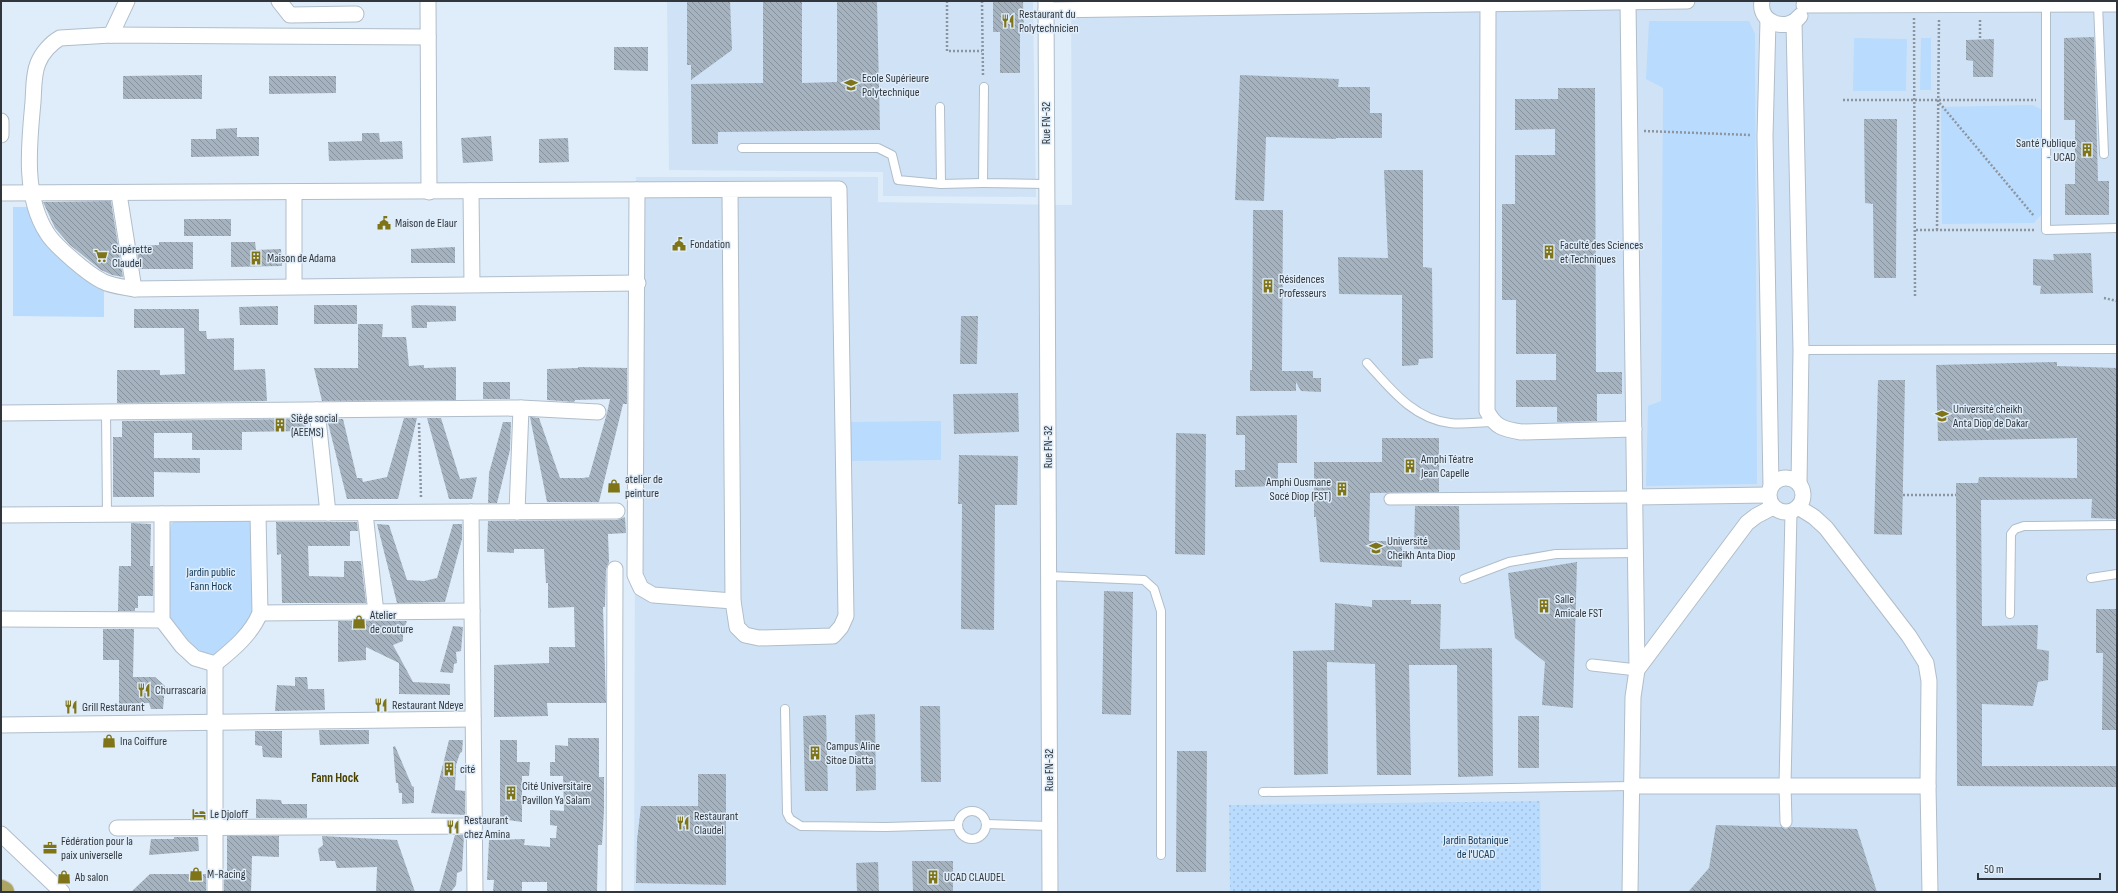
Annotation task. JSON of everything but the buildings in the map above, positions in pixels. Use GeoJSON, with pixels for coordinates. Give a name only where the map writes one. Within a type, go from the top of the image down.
{"type":"FeatureCollection","features":[{"type":"Feature","properties":{"kind":"street"},"geometry":{"type":"LineString","coordinates":[[111,35],[128,1]]}},
{"type":"Feature","properties":{"kind":"street"},"geometry":{"type":"LineString","coordinates":[[279,1],[290,15],[356,14]]}},
{"type":"Feature","properties":{"kind":"street"},"geometry":{"type":"LineString","coordinates":[[428,1],[429,192]]}},
{"type":"Feature","properties":{"kind":"street"},"geometry":{"type":"LineString","coordinates":[[1046,6],[1488,5],[1687,1]]}},
{"type":"Feature","properties":{"kind":"street"},"geometry":{"type":"LineString","coordinates":[[1762,1],[1762,10],[1768,20],[1765,136],[1771,496],[1781,512],[1794,509],[1814,517],[1826,528],[1909,636],[1926,663],[1929,682],[1928,786],[1930,892]]}},
{"type":"Feature","properties":{"kind":"street"},"geometry":{"type":"LineString","coordinates":[[1628,3],[1637,670],[1633,697],[1630,892]]}},
{"type":"Feature","properties":{"kind":"street"},"geometry":{"type":"LineString","coordinates":[[1768,20],[1780,25],[1794,22],[1802,12],[1804,3],[1939,3],[1980,6],[2117,4]]}},
{"type":"Feature","properties":{"kind":"street"},"geometry":{"type":"LineString","coordinates":[[1488,5],[1487,411],[1493,422],[1506,429],[1521,432],[1634,429]]}},
{"type":"Feature","properties":{"kind":"street","name":"Rue FN-32"},"geometry":{"type":"LineString","coordinates":[[1046,6],[1050,892]]}},
{"type":"Feature","properties":{"kind":"street"},"geometry":{"type":"LineString","coordinates":[[1786,822],[1785,785],[1794,509],[1802,498],[1799,484],[1801,350],[1794,22]]}},
{"type":"Feature","properties":{"kind":"street"},"geometry":{"type":"LineString","coordinates":[[428,37],[111,35],[60,38],[53,42],[38,61],[35,70],[30,127],[30,170],[32,192],[41,222],[48,234],[60,247],[102,281],[134,289],[638,283]]}},
{"type":"Feature","properties":{"kind":"street"},"geometry":{"type":"LineString","coordinates":[[1,121],[1,136]]}},
{"type":"Feature","properties":{"kind":"street"},"geometry":{"type":"LineString","coordinates":[[1,193],[32,192],[119,194],[839,189],[846,616],[841,627],[833,636],[759,638],[745,635],[737,628],[733,601],[730,190]]}},
{"type":"Feature","properties":{"kind":"street"},"geometry":{"type":"LineString","coordinates":[[637,190],[638,283],[635,575],[641,588],[653,595],[733,601]]}},
{"type":"Feature","properties":{"kind":"street"},"geometry":{"type":"LineString","coordinates":[[471,191],[472,284]]}},
{"type":"Feature","properties":{"kind":"street"},"geometry":{"type":"LineString","coordinates":[[294,193],[294,286]]}},
{"type":"Feature","properties":{"kind":"street"},"geometry":{"type":"LineString","coordinates":[[119,194],[134,289]]}},
{"type":"Feature","properties":{"kind":"street"},"geometry":{"type":"LineString","coordinates":[[517,512],[521,408]]}},
{"type":"Feature","properties":{"kind":"street"},"geometry":{"type":"LineString","coordinates":[[1,413],[521,408],[598,412]]}},
{"type":"Feature","properties":{"kind":"street"},"geometry":{"type":"LineString","coordinates":[[317,410],[328,513]]}},
{"type":"Feature","properties":{"kind":"street"},"geometry":{"type":"LineString","coordinates":[[1637,670],[1747,523],[1756,516],[1771,496],[1779,479],[1790,478],[1799,484]]}},
{"type":"Feature","properties":{"kind":"street"},"geometry":{"type":"LineString","coordinates":[[1390,499],[1771,496]]}},
{"type":"Feature","properties":{"kind":"street"},"geometry":{"type":"LineString","coordinates":[[1,515],[617,511]]}},
{"type":"Feature","properties":{"kind":"street"},"geometry":{"type":"LineString","coordinates":[[471,512],[475,892]]}},
{"type":"Feature","properties":{"kind":"street"},"geometry":{"type":"LineString","coordinates":[[365,513],[376,612]]}},
{"type":"Feature","properties":{"kind":"street"},"geometry":{"type":"LineString","coordinates":[[162,514],[162,620],[182,646],[195,658],[215,664]]}},
{"type":"Feature","properties":{"kind":"street"},"geometry":{"type":"LineString","coordinates":[[214,892],[215,664],[236,646],[256,624],[260,613],[258,514]]}},
{"type":"Feature","properties":{"kind":"street"},"geometry":{"type":"LineString","coordinates":[[614,892],[615,569]]}},
{"type":"Feature","properties":{"kind":"street"},"geometry":{"type":"LineString","coordinates":[[260,613],[472,611]]}},
{"type":"Feature","properties":{"kind":"street"},"geometry":{"type":"LineString","coordinates":[[1,619],[162,620]]}},
{"type":"Feature","properties":{"kind":"street"},"geometry":{"type":"LineString","coordinates":[[1592,665],[1637,670]]}},
{"type":"Feature","properties":{"kind":"street"},"geometry":{"type":"LineString","coordinates":[[1,724],[473,719]]}},
{"type":"Feature","properties":{"kind":"street"},"geometry":{"type":"LineString","coordinates":[[1632,786],[1928,786]]}},
{"type":"Feature","properties":{"kind":"street"},"geometry":{"type":"LineString","coordinates":[[117,828],[474,826]]}},
{"type":"Feature","properties":{"kind":"street"},"geometry":{"type":"LineString","coordinates":[[1,834],[62,892]]}},
{"type":"Feature","properties":{"kind":"lane"},"geometry":{"type":"LineString","coordinates":[[2098,4],[2104,154]]}},
{"type":"Feature","properties":{"kind":"lane"},"geometry":{"type":"LineString","coordinates":[[2046,5],[2046,230],[2117,228]]}},
{"type":"Feature","properties":{"kind":"lane"},"geometry":{"type":"LineString","coordinates":[[983,183],[984,87]]}},
{"type":"Feature","properties":{"kind":"lane"},"geometry":{"type":"LineString","coordinates":[[940,107],[941,184]]}},
{"type":"Feature","properties":{"kind":"lane"},"geometry":{"type":"LineString","coordinates":[[742,148],[878,148],[892,155],[898,180],[941,184],[1046,184]]}},
{"type":"Feature","properties":{"kind":"lane"},"geometry":{"type":"LineString","coordinates":[[1801,350],[2117,349]]}},
{"type":"Feature","properties":{"kind":"lane"},"geometry":{"type":"LineString","coordinates":[[1367,363],[1405,403],[1426,416],[1450,423],[1493,422]]}},
{"type":"Feature","properties":{"kind":"lane"},"geometry":{"type":"LineString","coordinates":[[106,412],[107,514]]}},
{"type":"Feature","properties":{"kind":"lane"},"geometry":{"type":"LineString","coordinates":[[2010,614],[2011,534],[2015,529],[2024,526],[2117,525]]}},
{"type":"Feature","properties":{"kind":"lane"},"geometry":{"type":"LineString","coordinates":[[1464,579],[1509,562],[1556,554],[1636,553]]}},
{"type":"Feature","properties":{"kind":"lane"},"geometry":{"type":"LineString","coordinates":[[2092,578],[2117,574]]}},
{"type":"Feature","properties":{"kind":"lane"},"geometry":{"type":"LineString","coordinates":[[1048,576],[1144,580],[1154,589],[1161,611],[1161,855]]}},
{"type":"Feature","properties":{"kind":"lane"},"geometry":{"type":"LineString","coordinates":[[785,709],[787,813],[794,824],[801,826],[886,827],[957,825]]}},
{"type":"Feature","properties":{"kind":"lane"},"geometry":{"type":"LineString","coordinates":[[1263,792],[1632,786]]}},
{"type":"Feature","properties":{"kind":"lane"},"geometry":{"type":"LineString","coordinates":[[972,810],[979,812],[984,817],[986,824],[985,831],[981,836],[975,839],[966,838],[960,833],[957,825],[959,818],[964,812],[972,810]]}},
{"type":"Feature","properties":{"kind":"lane"},"geometry":{"type":"LineString","coordinates":[[986,824],[1050,826]]}},
{"type":"Feature","properties":{"kind":"path"},"geometry":{"type":"LineString","coordinates":[[947,1],[947,51],[982,51]]}},
{"type":"Feature","properties":{"kind":"path"},"geometry":{"type":"LineString","coordinates":[[982,1],[984,87]]}},
{"type":"Feature","properties":{"kind":"path"},"geometry":{"type":"LineString","coordinates":[[1937,230],[1939,3]]}},
{"type":"Feature","properties":{"kind":"path"},"geometry":{"type":"LineString","coordinates":[[1914,4],[1916,230],[1915,298]]}},
{"type":"Feature","properties":{"kind":"path"},"geometry":{"type":"LineString","coordinates":[[1980,6],[1980,39]]}},
{"type":"Feature","properties":{"kind":"path"},"geometry":{"type":"LineString","coordinates":[[1843,100],[2046,100]]}},
{"type":"Feature","properties":{"kind":"path"},"geometry":{"type":"LineString","coordinates":[[1937,100],[2046,230]]}},
{"type":"Feature","properties":{"kind":"path"},"geometry":{"type":"LineString","coordinates":[[1630,130],[1765,136]]}},
{"type":"Feature","properties":{"kind":"path"},"geometry":{"type":"LineString","coordinates":[[1916,230],[2046,230]]}},
{"type":"Feature","properties":{"kind":"path"},"geometry":{"type":"LineString","coordinates":[[2104,298],[2117,301]]}},
{"type":"Feature","properties":{"kind":"path"},"geometry":{"type":"LineString","coordinates":[[419,409],[421,513]]}},
{"type":"Feature","properties":{"kind":"path"},"geometry":{"type":"LineString","coordinates":[[1903,495],[1956,495]]}},
{"type":"Feature","properties":{"kind":"shaded area","name":"Ecole Supérieure Polytechnique"},"geometry":{"type":"Polygon","coordinates":[[[667,1],[1033,1],[1036,197],[883,196],[883,172],[669,170],[667,1]]]}},
{"type":"Feature","properties":{"kind":"shaded area","name":"Université Cheikh Anta Diop"},"geometry":{"type":"Polygon","coordinates":[[[1071,1],[2117,1],[2117,892],[634,892],[636,177],[878,177],[878,202],[1072,205],[1071,1]]]}},
{"type":"Feature","properties":{"kind":"green space"},"geometry":{"type":"Polygon","coordinates":[[[1649,21],[1749,21],[1755,34],[1757,484],[1646,486],[1648,406],[1661,401],[1663,88],[1646,79],[1649,21]]]}},
{"type":"Feature","properties":{"kind":"green space"},"geometry":{"type":"Polygon","coordinates":[[[1854,38],[1907,39],[1906,91],[1853,91],[1854,38]]]}},
{"type":"Feature","properties":{"kind":"green space"},"geometry":{"type":"Polygon","coordinates":[[[1921,38],[1931,38],[1931,90],[1920,90],[1921,38]]]}},
{"type":"Feature","properties":{"kind":"green space"},"geometry":{"type":"Polygon","coordinates":[[[2033,105],[2042,110],[2041,215],[2034,223],[1942,224],[1941,107],[2033,105]]]}},
{"type":"Feature","properties":{"kind":"green space"},"geometry":{"type":"Polygon","coordinates":[[[13,207],[28,207],[36,228],[51,250],[104,287],[104,317],[13,316],[13,207]]]}},
{"type":"Feature","properties":{"kind":"green space"},"geometry":{"type":"Polygon","coordinates":[[[941,421],[941,460],[849,461],[849,422],[941,421]]]}},
{"type":"Feature","properties":{"kind":"green space","name":"Jardin public Fann Hock"},"geometry":{"type":"Polygon","coordinates":[[[175,520],[249,520],[252,526],[253,617],[251,621],[216,654],[202,652],[196,648],[170,618],[170,531],[171,524],[175,520]]]}},
{"type":"Feature","properties":{"kind":"green space","name":"Jardin Botanique de l'UCAD"},"geometry":{"type":"Polygon","coordinates":[[[1540,801],[1541,892],[1230,892],[1229,805],[1540,801]]]}},
{"type":"Feature","properties":{"kind":"place","name":"Restaurant du Polytechnicien"},"geometry":{"type":"Point","coordinates":[1008,21]}},
{"type":"Feature","properties":{"kind":"place","name":"Ecole Supérieure Polytechnique"},"geometry":{"type":"Point","coordinates":[851,85]}},
{"type":"Feature","properties":{"kind":"place","name":"Santé Publique - UCAD"},"geometry":{"type":"Point","coordinates":[2087,150]}},
{"type":"Feature","properties":{"kind":"place","name":"Maison de Elaur"},"geometry":{"type":"Point","coordinates":[384,223]}},
{"type":"Feature","properties":{"kind":"place","name":"Fondation"},"geometry":{"type":"Point","coordinates":[679,244]}},
{"type":"Feature","properties":{"kind":"place","name":"Faculté des Sciences et Techniques"},"geometry":{"type":"Point","coordinates":[1549,252]}},
{"type":"Feature","properties":{"kind":"place","name":"Supérette Claudel"},"geometry":{"type":"Point","coordinates":[101,256]}},
{"type":"Feature","properties":{"kind":"place","name":"Maison de Adama"},"geometry":{"type":"Point","coordinates":[256,258]}},
{"type":"Feature","properties":{"kind":"place","name":"Résidences Professeurs"},"geometry":{"type":"Point","coordinates":[1268,286]}},
{"type":"Feature","properties":{"kind":"place","name":"Université cheikh Anta Diop de Dakar"},"geometry":{"type":"Point","coordinates":[1942,416]}},
{"type":"Feature","properties":{"kind":"place","name":"Siège social (AEEMS)"},"geometry":{"type":"Point","coordinates":[280,425]}},
{"type":"Feature","properties":{"kind":"place","name":"Amphi Téatre Jean Capelle"},"geometry":{"type":"Point","coordinates":[1410,466]}},
{"type":"Feature","properties":{"kind":"place","name":"atelier de peinture"},"geometry":{"type":"Point","coordinates":[614,486]}},
{"type":"Feature","properties":{"kind":"place","name":"Amphi Ousmane Socé Diop (FST)"},"geometry":{"type":"Point","coordinates":[1342,489]}},
{"type":"Feature","properties":{"kind":"place","name":"Université Cheikh Anta Diop"},"geometry":{"type":"Point","coordinates":[1376,548]}},
{"type":"Feature","properties":{"kind":"place","name":"Salle Amicale FST"},"geometry":{"type":"Point","coordinates":[1544,606]}},
{"type":"Feature","properties":{"kind":"place","name":"Atelier de couture"},"geometry":{"type":"Point","coordinates":[359,622]}},
{"type":"Feature","properties":{"kind":"place","name":"Churrascaria"},"geometry":{"type":"Point","coordinates":[144,690]}},
{"type":"Feature","properties":{"kind":"place","name":"Restaurant Ndeye"},"geometry":{"type":"Point","coordinates":[381,705]}},
{"type":"Feature","properties":{"kind":"place","name":"Grill Restaurant"},"geometry":{"type":"Point","coordinates":[71,707]}},
{"type":"Feature","properties":{"kind":"place","name":"Ina Coiffure"},"geometry":{"type":"Point","coordinates":[109,741]}},
{"type":"Feature","properties":{"kind":"place","name":"Campus Aline Sitoe Diatta"},"geometry":{"type":"Point","coordinates":[815,753]}},
{"type":"Feature","properties":{"kind":"place","name":"cité"},"geometry":{"type":"Point","coordinates":[449,769]}},
{"type":"Feature","properties":{"kind":"place","name":"Cité Universitaire Pavillon Ya Salam"},"geometry":{"type":"Point","coordinates":[511,793]}},
{"type":"Feature","properties":{"kind":"place","name":"Le Djoloff"},"geometry":{"type":"Point","coordinates":[199,814]}},
{"type":"Feature","properties":{"kind":"place","name":"Restaurant Claudel"},"geometry":{"type":"Point","coordinates":[683,823]}},
{"type":"Feature","properties":{"kind":"place","name":"Restaurant chez Amina"},"geometry":{"type":"Point","coordinates":[453,827]}},
{"type":"Feature","properties":{"kind":"place","name":"Fédération pour la paix universelle"},"geometry":{"type":"Point","coordinates":[50,848]}},
{"type":"Feature","properties":{"kind":"place","name":"M-Racing"},"geometry":{"type":"Point","coordinates":[196,874]}},
{"type":"Feature","properties":{"kind":"place","name":"Ab salon"},"geometry":{"type":"Point","coordinates":[64,877]}},
{"type":"Feature","properties":{"kind":"place","name":"UCAD CLAUDEL"},"geometry":{"type":"Point","coordinates":[933,877]}},
{"type":"Feature","properties":{"kind":"district","name":"Fann Hock"},"geometry":{"type":"Point","coordinates":[335,777]}}]}
